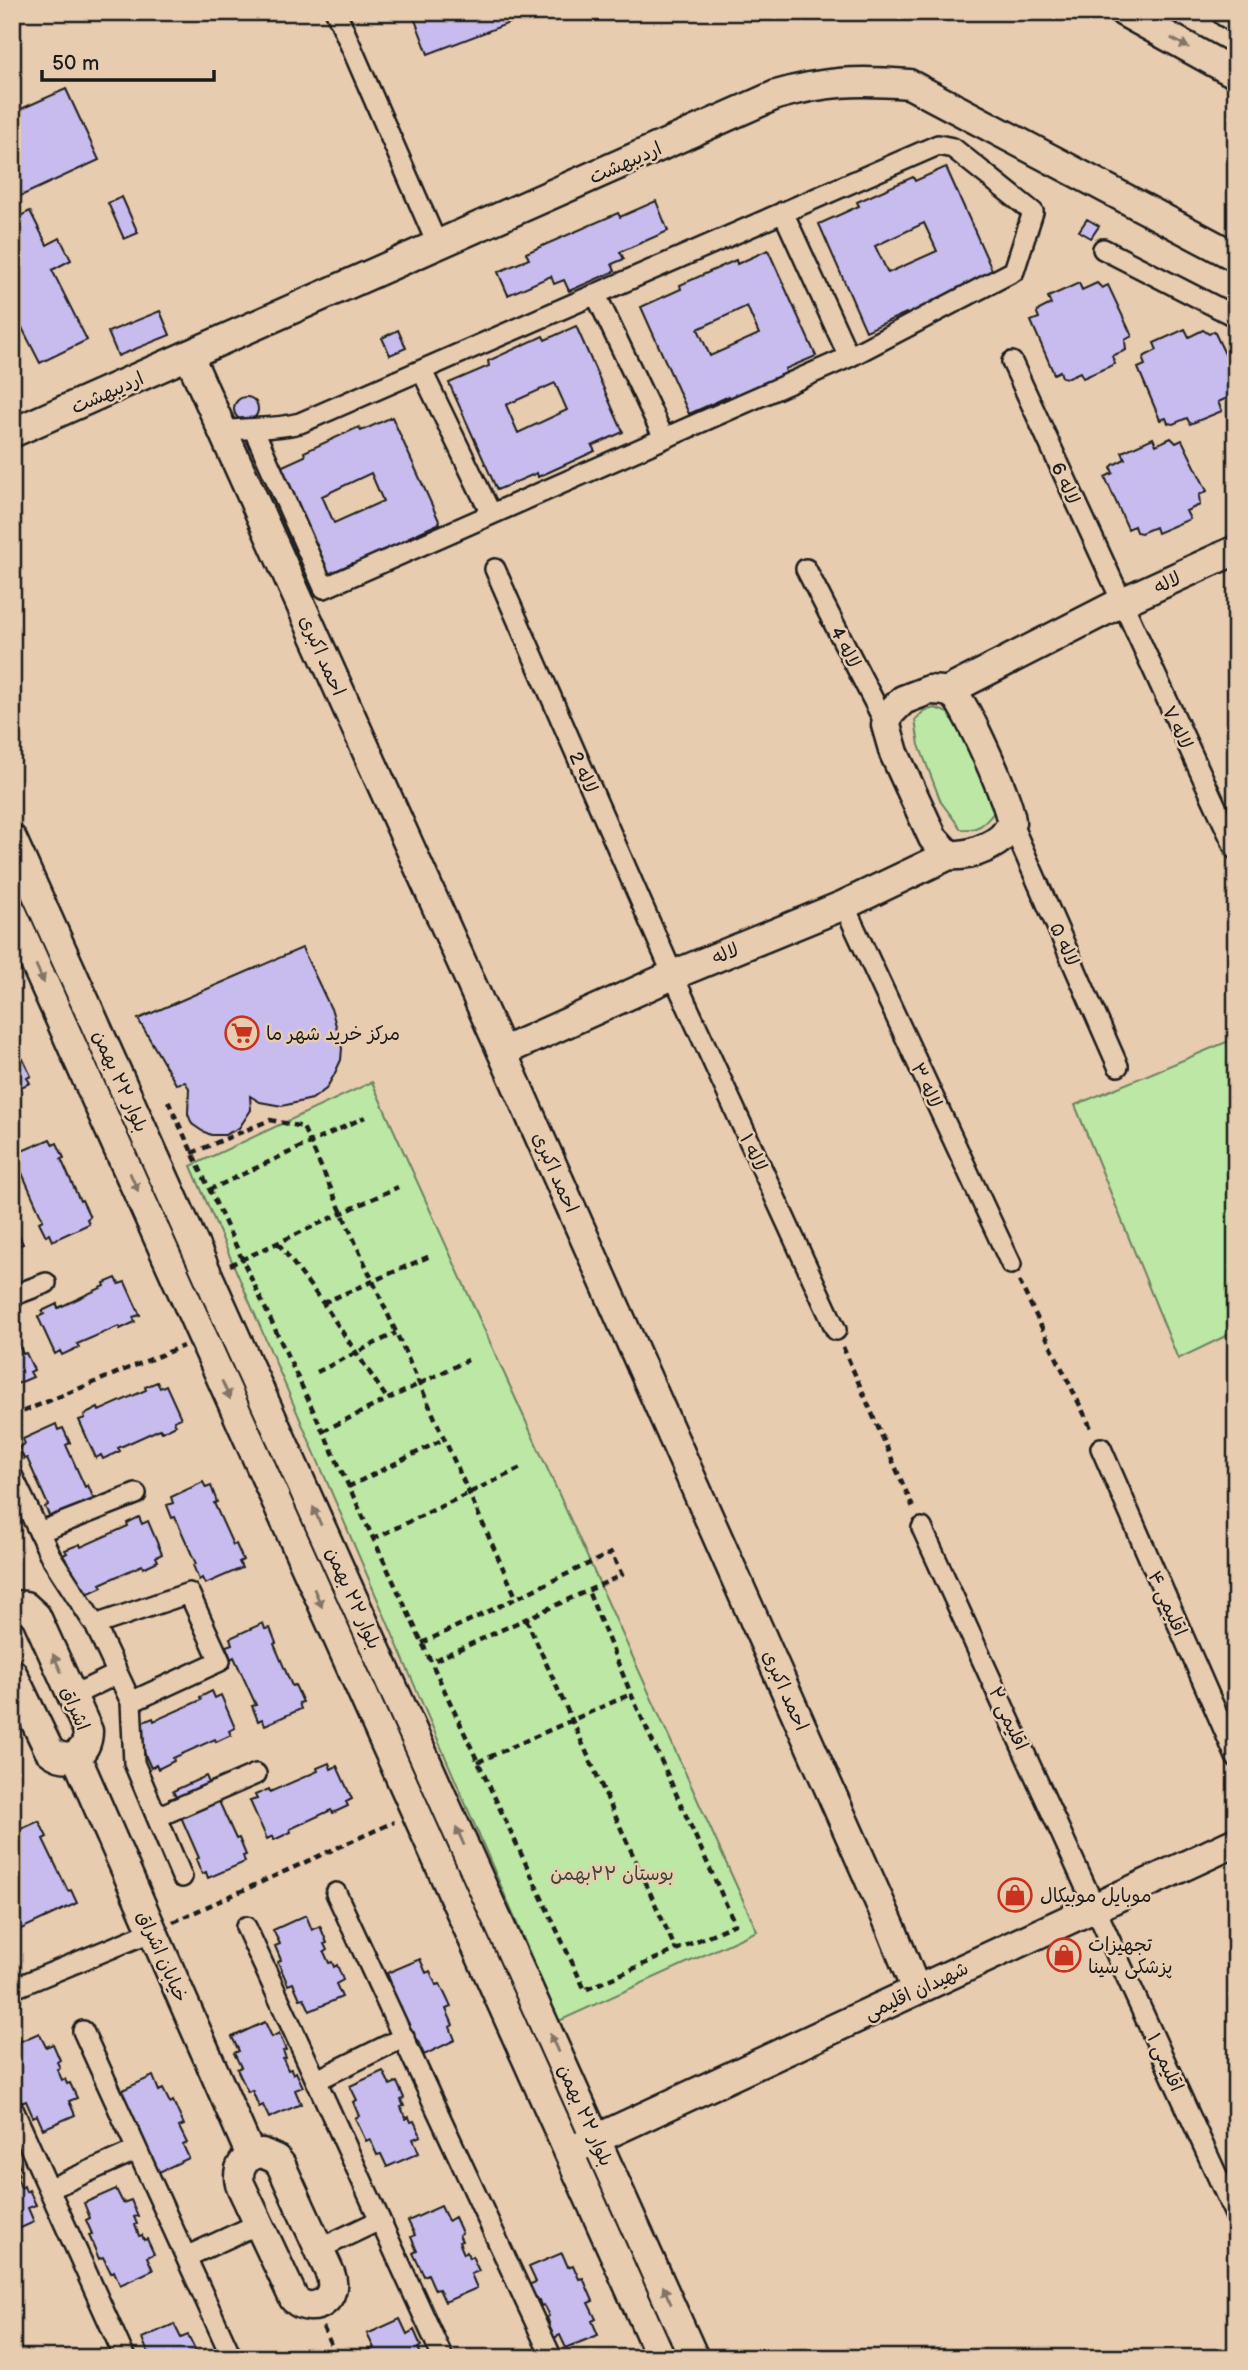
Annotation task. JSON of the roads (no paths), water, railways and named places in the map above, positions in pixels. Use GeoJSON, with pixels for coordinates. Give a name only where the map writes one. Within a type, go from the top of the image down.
{"type":"FeatureCollection","features":[{"type":"Feature","properties":{"kind":"street"},"geometry":{"type":"LineString","coordinates":[[336,12],[438,244]]}},
{"type":"Feature","properties":{"kind":"street"},"geometry":{"type":"LineString","coordinates":[[1124,12],[1236,74]]}},
{"type":"Feature","properties":{"kind":"street"},"geometry":{"type":"LineString","coordinates":[[1226,12],[1236,18]]}},
{"type":"Feature","properties":{"kind":"street","name":"اردیبهشت"},"geometry":{"type":"LineString","coordinates":[[12,433],[776,95],[812,85],[862,80],[909,85],[1236,257]]}},
{"type":"Feature","properties":{"kind":"street"},"geometry":{"type":"LineString","coordinates":[[222,431],[280,428],[300,423],[937,145],[953,148],[1033,212],[1014,271],[849,357],[324,588],[254,430]]}},
{"type":"Feature","properties":{"kind":"street"},"geometry":{"type":"LineString","coordinates":[[783,212],[849,357]]}},
{"type":"Feature","properties":{"kind":"street"},"geometry":{"type":"LineString","coordinates":[[1103,249],[1236,317]]}},
{"type":"Feature","properties":{"kind":"street"},"geometry":{"type":"LineString","coordinates":[[596,295],[664,438]]}},
{"type":"Feature","properties":{"kind":"street","name":"احمد اکبری"},"geometry":{"type":"LineString","coordinates":[[190,356],[881,1904],[916,1990]]}},
{"type":"Feature","properties":{"kind":"street","name":"لاله 6"},"geometry":{"type":"LineString","coordinates":[[1012,362],[1120,603]]}},
{"type":"Feature","properties":{"kind":"street"},"geometry":{"type":"LineString","coordinates":[[422,371],[491,514]]}},
{"type":"Feature","properties":{"kind":"street","name":"لاله"},"geometry":{"type":"LineString","coordinates":[[886,725],[889,714],[903,700],[929,690],[948,691],[1120,603],[1236,550]]}},
{"type":"Feature","properties":{"kind":"street","name":"لاله 2"},"geometry":{"type":"LineString","coordinates":[[495,569],[673,975]]}},
{"type":"Feature","properties":{"kind":"street","name":"لاله 4"},"geometry":{"type":"LineString","coordinates":[[806,569],[886,725]]}},
{"type":"Feature","properties":{"kind":"street","name":"لاله ۷"},"geometry":{"type":"LineString","coordinates":[[1120,603],[1236,850]]}},
{"type":"Feature","properties":{"kind":"street"},"geometry":{"type":"LineString","coordinates":[[948,691],[958,698],[968,713],[1008,805],[1011,822]]}},
{"type":"Feature","properties":{"kind":"street"},"geometry":{"type":"LineString","coordinates":[[886,725],[894,753],[933,838],[948,855]]}},
{"type":"Feature","properties":{"kind":"street","name":"لاله"},"geometry":{"type":"LineString","coordinates":[[502,1052],[673,975],[844,905],[948,855],[963,856],[987,848],[1004,835],[1011,822]]}},
{"type":"Feature","properties":{"kind":"street","name":"لاله ۵"},"geometry":{"type":"LineString","coordinates":[[1011,822],[1118,1066]]}},
{"type":"Feature","properties":{"kind":"street","name":"بلوار ۲۲ بهمن"},"geometry":{"type":"LineString","coordinates":[[12,839],[694,2358]]}},
{"type":"Feature","properties":{"kind":"street","name":"لاله ۳"},"geometry":{"type":"LineString","coordinates":[[844,905],[1011,1264]]}},
{"type":"Feature","properties":{"kind":"street","name":"بلوار ۲۲ بهمن"},"geometry":{"type":"LineString","coordinates":[[12,912],[661,2358]]}},
{"type":"Feature","properties":{"kind":"street","name":"لاله ۱"},"geometry":{"type":"LineString","coordinates":[[673,975],[836,1330]]}},
{"type":"Feature","properties":{"kind":"street"},"geometry":{"type":"LineString","coordinates":[[12,1296],[46,1283]]}},
{"type":"Feature","properties":{"kind":"street","name":"اقلیمی ۴"},"geometry":{"type":"LineString","coordinates":[[1101,1448],[1236,1757]]}},
{"type":"Feature","properties":{"kind":"street"},"geometry":{"type":"LineString","coordinates":[[12,1475],[51,1557],[94,1625],[131,1702],[134,1763],[182,1877]]}},
{"type":"Feature","properties":{"kind":"street"},"geometry":{"type":"LineString","coordinates":[[39,1532],[136,1494]]}},
{"type":"Feature","properties":{"kind":"street","name":"اقلیمی ۲"},"geometry":{"type":"LineString","coordinates":[[922,1528],[1095,1908]]}},
{"type":"Feature","properties":{"kind":"street"},"geometry":{"type":"LineString","coordinates":[[94,1625],[189,1593],[220,1661],[131,1702]]}},
{"type":"Feature","properties":{"kind":"street","name":"اشراق"},"geometry":{"type":"LineString","coordinates":[[12,1605],[25,1606],[36,1616],[88,1731],[86,1746],[76,1756],[61,1758],[49,1750],[12,1673]]}},
{"type":"Feature","properties":{"kind":"street"},"geometry":{"type":"LineString","coordinates":[[72,1696],[117,1674]]}},
{"type":"Feature","properties":{"kind":"street","name":"خیابان اشراق"},"geometry":{"type":"LineString","coordinates":[[76,1756],[251,2156]]}},
{"type":"Feature","properties":{"kind":"street"},"geometry":{"type":"LineString","coordinates":[[157,1816],[256,1774]]}},
{"type":"Feature","properties":{"kind":"street","name":"شهیدان اقلیمی"},"geometry":{"type":"LineString","coordinates":[[569,2152],[1236,1842]]}},
{"type":"Feature","properties":{"kind":"street"},"geometry":{"type":"LineString","coordinates":[[337,1893],[552,2358]]}},
{"type":"Feature","properties":{"kind":"street","name":"اقلیمی ۱"},"geometry":{"type":"LineString","coordinates":[[1095,1908],[1236,2217]]}},
{"type":"Feature","properties":{"kind":"street"},"geometry":{"type":"LineString","coordinates":[[246,1927],[443,2358]]}},
{"type":"Feature","properties":{"kind":"street"},"geometry":{"type":"LineString","coordinates":[[12,1989],[153,1931]]}},
{"type":"Feature","properties":{"kind":"street"},"geometry":{"type":"LineString","coordinates":[[83,2031],[232,2358]]}},
{"type":"Feature","properties":{"kind":"street"},"geometry":{"type":"LineString","coordinates":[[317,2080],[404,2037]]}},
{"type":"Feature","properties":{"kind":"street"},"geometry":{"type":"LineString","coordinates":[[12,2107],[125,2358]]}},
{"type":"Feature","properties":{"kind":"street"},"geometry":{"type":"LineString","coordinates":[[49,2189],[137,2150]]}},
{"type":"Feature","properties":{"kind":"street"},"geometry":{"type":"LineString","coordinates":[[262,2153],[270,2155],[281,2165],[333,2280],[327,2301],[314,2307],[299,2304],[294,2299],[238,2177],[243,2163],[251,2156],[262,2153]]}},
{"type":"Feature","properties":{"kind":"street"},"geometry":{"type":"LineString","coordinates":[[319,2249],[380,2220]]}},
{"type":"Feature","properties":{"kind":"street"},"geometry":{"type":"LineString","coordinates":[[186,2257],[258,2224]]}},
{"type":"Feature","properties":{"kind":"place","name":"مرکز خرید شهر ما"},"geometry":{"type":"Point","coordinates":[242,1033]}},
{"type":"Feature","properties":{"kind":"place","name":"موبایل موبیکال"},"geometry":{"type":"Point","coordinates":[1015,1895]}},
{"type":"Feature","properties":{"kind":"place","name":"تجهیزات پزشکی سینا"},"geometry":{"type":"Point","coordinates":[1064,1955]}},
{"type":"Feature","properties":{"kind":"park label","name":"بوستان ۲۲بهمن"},"geometry":{"type":"Point","coordinates":[612,1873]}}]}
